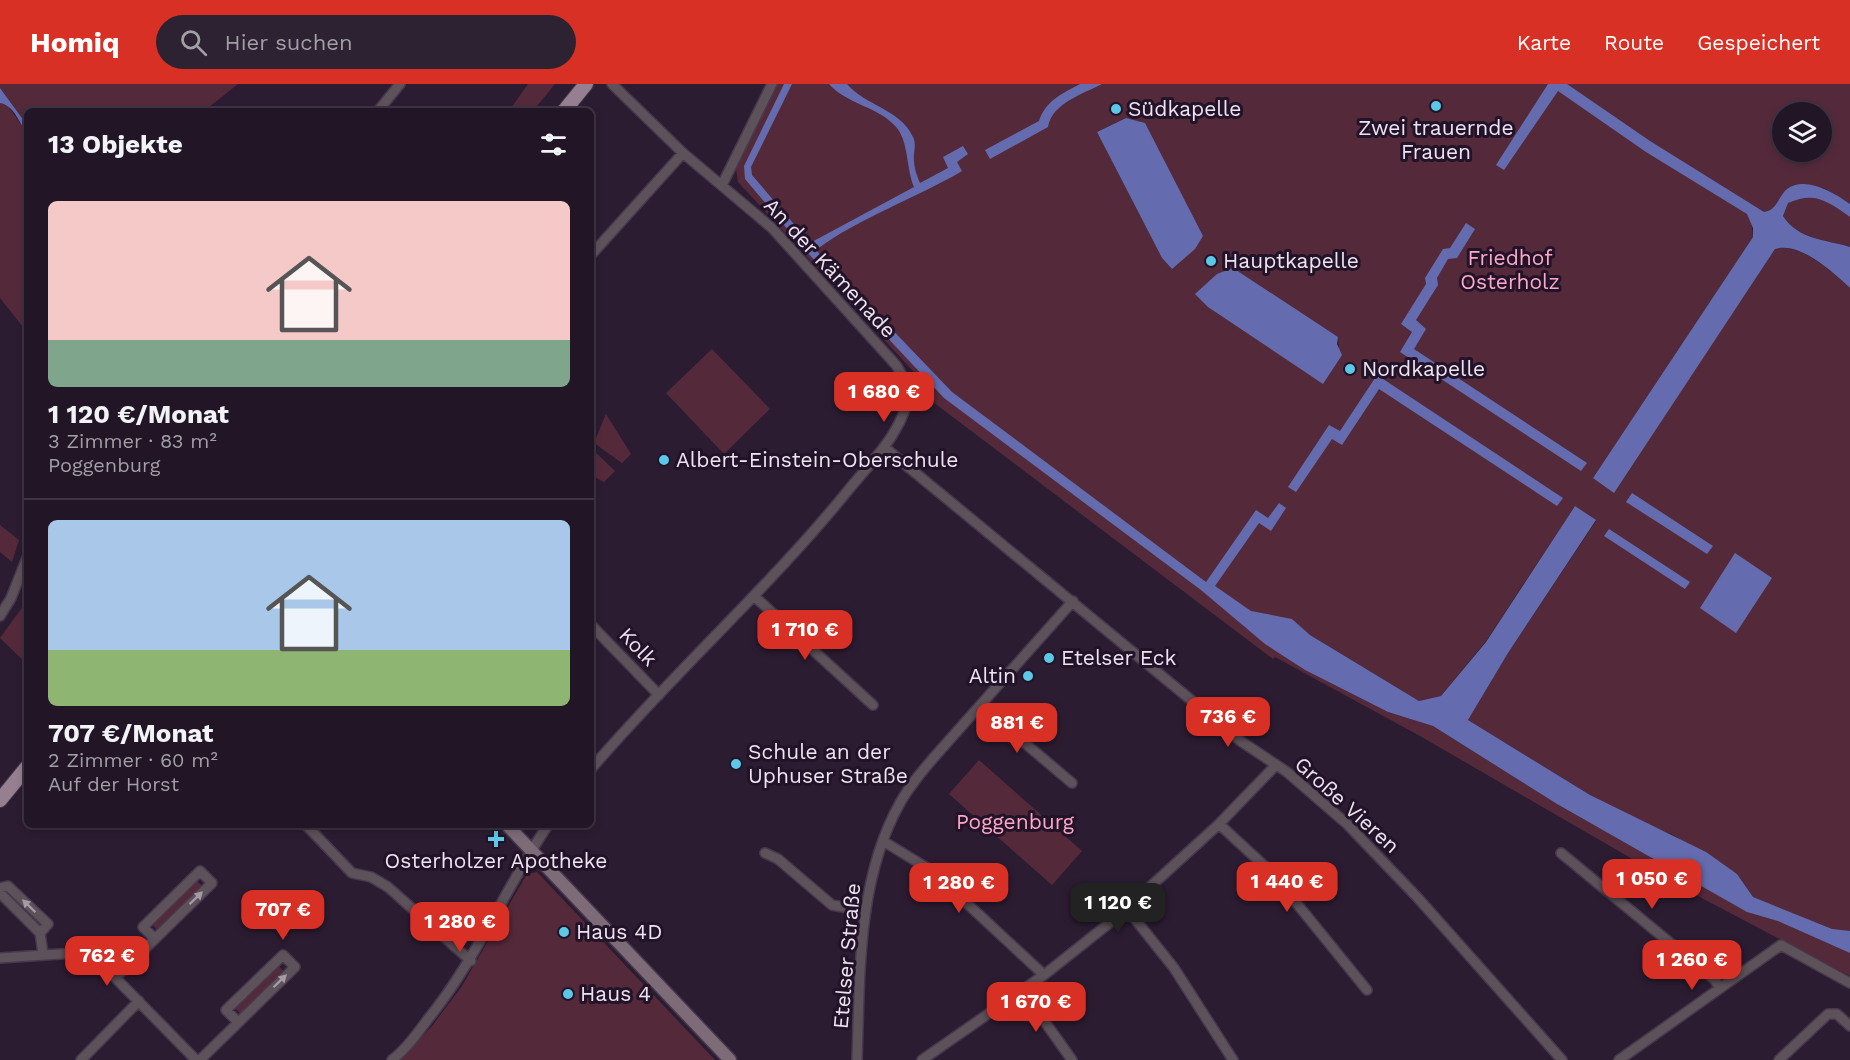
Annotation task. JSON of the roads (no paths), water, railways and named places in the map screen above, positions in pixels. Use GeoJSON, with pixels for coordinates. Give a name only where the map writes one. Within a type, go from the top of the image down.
{"type":"FeatureCollection","features":[{"type":"Feature","properties":{"kind":"main road"},"geometry":{"type":"LineString","coordinates":[[566,108],[586,84]]}},
{"type":"Feature","properties":{"kind":"main road"},"geometry":{"type":"LineString","coordinates":[[0,800],[24,771]]}},
{"type":"Feature","properties":{"kind":"main road"},"geometry":{"type":"LineString","coordinates":[[510,828],[730,1060]]}},
{"type":"Feature","properties":{"kind":"street"},"geometry":{"type":"LineString","coordinates":[[380,108],[400,84]]}},
{"type":"Feature","properties":{"kind":"street","name":"An der Kämenade"},"geometry":{"type":"LineString","coordinates":[[594,766],[659,695],[755,597],[828,515],[901,423],[908,404],[910,389],[896,365],[772,228],[683,153],[612,84]]}},
{"type":"Feature","properties":{"kind":"street"},"geometry":{"type":"LineString","coordinates":[[722,185],[772,84]]}},
{"type":"Feature","properties":{"kind":"street"},"geometry":{"type":"LineString","coordinates":[[594,252],[683,153]]}},
{"type":"Feature","properties":{"kind":"street","name":"Große Vieren"},"geometry":{"type":"LineString","coordinates":[[884,447],[1242,742],[1276,765],[1362,840],[1562,1060]]}},
{"type":"Feature","properties":{"kind":"street"},"geometry":{"type":"LineString","coordinates":[[0,616],[11,598],[24,566]]}},
{"type":"Feature","properties":{"kind":"street"},"geometry":{"type":"LineString","coordinates":[[755,597],[873,705]]}},
{"type":"Feature","properties":{"kind":"street","name":"Etelser Straße"},"geometry":{"type":"LineString","coordinates":[[857,1060],[866,911],[874,867],[901,801],[917,777],[1073,601]]}},
{"type":"Feature","properties":{"kind":"street","name":"Kolk"},"geometry":{"type":"LineString","coordinates":[[594,628],[659,695]]}},
{"type":"Feature","properties":{"kind":"street"},"geometry":{"type":"LineString","coordinates":[[981,706],[1072,783]]}},
{"type":"Feature","properties":{"kind":"street"},"geometry":{"type":"LineString","coordinates":[[922,1060],[1023,991],[1126,909],[1220,824],[1276,765]]}},
{"type":"Feature","properties":{"kind":"street"},"geometry":{"type":"LineString","coordinates":[[1220,824],[1272,873],[1367,990]]}},
{"type":"Feature","properties":{"kind":"street"},"geometry":{"type":"LineString","coordinates":[[309,828],[352,873],[371,877],[388,886],[471,961]]}},
{"type":"Feature","properties":{"kind":"street"},"geometry":{"type":"LineString","coordinates":[[392,1060],[440,1005],[471,961],[531,850],[546,828]]}},
{"type":"Feature","properties":{"kind":"street"},"geometry":{"type":"LineString","coordinates":[[883,841],[933,871],[1044,975]]}},
{"type":"Feature","properties":{"kind":"street"},"geometry":{"type":"LineString","coordinates":[[765,853],[778,859],[832,905],[866,911]]}},
{"type":"Feature","properties":{"kind":"street"},"geometry":{"type":"LineString","coordinates":[[1561,853],[1714,979],[1720,988]]}},
{"type":"Feature","properties":{"kind":"street"},"geometry":{"type":"LineString","coordinates":[[116,977],[155,939],[212,883],[200,871],[143,927],[155,939]]}},
{"type":"Feature","properties":{"kind":"street"},"geometry":{"type":"LineString","coordinates":[[0,888],[3,885],[8,886],[48,924],[40,933]]}},
{"type":"Feature","properties":{"kind":"street"},"geometry":{"type":"LineString","coordinates":[[0,893],[40,933],[43,954]]}},
{"type":"Feature","properties":{"kind":"street"},"geometry":{"type":"LineString","coordinates":[[1126,909],[1174,968],[1233,1060]]}},
{"type":"Feature","properties":{"kind":"street"},"geometry":{"type":"LineString","coordinates":[[1619,1060],[1781,945],[1850,983]]}},
{"type":"Feature","properties":{"kind":"street"},"geometry":{"type":"LineString","coordinates":[[0,958],[90,952],[198,1060],[238,1022],[295,967],[283,955],[226,1010],[238,1022]]}},
{"type":"Feature","properties":{"kind":"street"},"geometry":{"type":"LineString","coordinates":[[1023,991],[1072,1060]]}},
{"type":"Feature","properties":{"kind":"street"},"geometry":{"type":"LineString","coordinates":[[81,1060],[138,1000]]}},
{"type":"Feature","properties":{"kind":"street"},"geometry":{"type":"LineString","coordinates":[[1779,1060],[1828,1014],[1837,1014],[1850,1026]]}},
{"type":"Feature","properties":{"kind":"water"},"geometry":{"type":"Polygon","coordinates":[[[784,84],[792,84],[751,167],[752,175],[810,243],[914,187],[904,141],[897,128],[882,115],[844,96],[829,84],[847,84],[864,98],[900,120],[914,140],[915,166],[920,183],[948,168],[943,157],[963,146],[968,154],[957,162],[962,171],[869,218],[816,250],[952,392],[1206,582],[1256,510],[1268,518],[1279,503],[1286,508],[1271,531],[1259,523],[1215,586],[1251,611],[1292,619],[1310,635],[1419,701],[1441,696],[1486,642],[1575,506],[1596,520],[1508,653],[1468,720],[1590,795],[1706,852],[1737,874],[1753,897],[1832,929],[1850,931],[1850,953],[1778,921],[1747,912],[1557,804],[1433,726],[1388,712],[1305,670],[1265,644],[1201,590],[944,398],[805,250],[745,179],[744,166],[784,84]]]}},
{"type":"Feature","properties":{"kind":"water"},"geometry":{"type":"Polygon","coordinates":[[[1080,84],[1102,84],[1062,105],[1055,112],[1048,127],[990,159],[985,150],[1039,121],[1050,103],[1080,84]]]}},
{"type":"Feature","properties":{"kind":"water"},"geometry":{"type":"Polygon","coordinates":[[[1548,84],[1567,84],[1650,141],[1764,212],[1775,206],[1787,189],[1802,184],[1820,187],[1850,204],[1850,217],[1827,202],[1806,198],[1788,203],[1783,216],[1789,224],[1804,234],[1850,247],[1850,288],[1805,254],[1794,249],[1775,249],[1614,493],[1593,478],[1753,237],[1753,228],[1747,214],[1646,152],[1558,91],[1504,170],[1496,165],[1548,84]]]}},
{"type":"Feature","properties":{"kind":"water"},"geometry":{"type":"Polygon","coordinates":[[[0,88],[24,121],[24,128],[13,111],[0,103],[0,88]]]}},
{"type":"Feature","properties":{"kind":"water"},"geometry":{"type":"Polygon","coordinates":[[[1126,118],[1145,123],[1203,236],[1195,249],[1172,269],[1162,258],[1097,132],[1126,118]]]}},
{"type":"Feature","properties":{"kind":"water"},"geometry":{"type":"Polygon","coordinates":[[[1466,223],[1475,229],[1457,258],[1448,259],[1437,278],[1438,285],[1416,320],[1426,329],[1414,349],[1587,463],[1581,471],[1400,352],[1412,332],[1401,324],[1426,284],[1425,278],[1443,249],[1450,248],[1466,223]]]}},
{"type":"Feature","properties":{"kind":"water"},"geometry":{"type":"Polygon","coordinates":[[[1233,268],[1338,337],[1337,344],[1342,355],[1323,384],[1208,307],[1195,294],[1217,274],[1233,268]]]}},
{"type":"Feature","properties":{"kind":"water"},"geometry":{"type":"Polygon","coordinates":[[[1377,375],[1563,498],[1557,506],[1379,389],[1342,445],[1332,439],[1296,492],[1288,487],[1329,425],[1340,431],[1377,375]]]}},
{"type":"Feature","properties":{"kind":"water"},"geometry":{"type":"Polygon","coordinates":[[[1632,493],[1713,546],[1707,554],[1626,502],[1632,493]]]}},
{"type":"Feature","properties":{"kind":"water"},"geometry":{"type":"Polygon","coordinates":[[[1609,529],[1690,582],[1685,589],[1604,536],[1609,529]]]}},
{"type":"Feature","properties":{"kind":"water"},"geometry":{"type":"Polygon","coordinates":[[[1735,553],[1772,578],[1736,633],[1700,608],[1735,553]]]}},
{"type":"Feature","properties":{"kind":"place","name":"Zwei trauernde Frauen"},"geometry":{"type":"Point","coordinates":[1436,106]}},
{"type":"Feature","properties":{"kind":"place","name":"Südkapelle"},"geometry":{"type":"Point","coordinates":[1116,109]}},
{"type":"Feature","properties":{"kind":"place","name":"Hauptkapelle"},"geometry":{"type":"Point","coordinates":[1211,261]}},
{"type":"Feature","properties":{"kind":"place","name":"Nordkapelle"},"geometry":{"type":"Point","coordinates":[1350,369]}},
{"type":"Feature","properties":{"kind":"place","name":"Albert-Einstein-Oberschule"},"geometry":{"type":"Point","coordinates":[664,460]}},
{"type":"Feature","properties":{"kind":"place","name":"Etelser Eck"},"geometry":{"type":"Point","coordinates":[1049,658]}},
{"type":"Feature","properties":{"kind":"place","name":"Altin"},"geometry":{"type":"Point","coordinates":[1028,676]}},
{"type":"Feature","properties":{"kind":"place","name":"Schule an der Uphuser Straße"},"geometry":{"type":"Point","coordinates":[736,764]}},
{"type":"Feature","properties":{"kind":"place","name":"Osterholzer Apotheke"},"geometry":{"type":"Point","coordinates":[496,839]}},
{"type":"Feature","properties":{"kind":"place","name":"Haus 4D"},"geometry":{"type":"Point","coordinates":[564,932]}},
{"type":"Feature","properties":{"kind":"place","name":"Haus 4"},"geometry":{"type":"Point","coordinates":[568,994]}},
{"type":"Feature","properties":{"kind":"park label","name":"Friedhof Osterholz"},"geometry":{"type":"Point","coordinates":[1510,270]}},
{"type":"Feature","properties":{"kind":"park label","name":"Poggenburg"},"geometry":{"type":"Point","coordinates":[1015,822]}}]}
